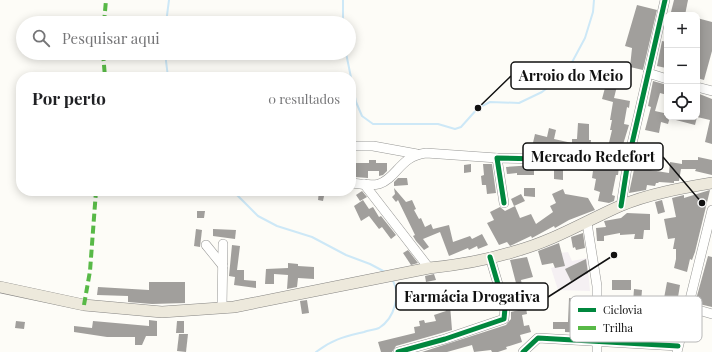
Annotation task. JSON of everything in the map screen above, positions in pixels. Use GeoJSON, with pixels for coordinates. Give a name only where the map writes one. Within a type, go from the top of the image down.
{"type":"FeatureCollection","features":[{"type":"Feature","properties":{"kind":"main road"},"geometry":{"type":"LineString","coordinates":[[0,287],[84,305],[162,312],[222,308],[430,268],[458,265],[517,251],[587,223],[621,206],[660,194],[712,183]]}},
{"type":"Feature","properties":{"kind":"street"},"geometry":{"type":"LineString","coordinates":[[621,206],[628,161],[665,0]]}},
{"type":"Feature","properties":{"kind":"street"},"geometry":{"type":"LineString","coordinates":[[648,74],[664,78]]}},
{"type":"Feature","properties":{"kind":"street"},"geometry":{"type":"LineString","coordinates":[[700,88],[712,91]]}},
{"type":"Feature","properties":{"kind":"street"},"geometry":{"type":"LineString","coordinates":[[356,146],[373,146],[417,154],[459,154],[497,158],[628,161]]}},
{"type":"Feature","properties":{"kind":"street"},"geometry":{"type":"LineString","coordinates":[[356,183],[372,185],[381,183],[401,165],[417,154]]}},
{"type":"Feature","properties":{"kind":"street"},"geometry":{"type":"LineString","coordinates":[[497,158],[504,203]]}},
{"type":"Feature","properties":{"kind":"street"},"geometry":{"type":"LineString","coordinates":[[364,184],[430,268]]}},
{"type":"Feature","properties":{"kind":"street"},"geometry":{"type":"LineString","coordinates":[[691,296],[712,210]]}},
{"type":"Feature","properties":{"kind":"street"},"geometry":{"type":"LineString","coordinates":[[587,223],[597,286],[597,296]]}},
{"type":"Feature","properties":{"kind":"street"},"geometry":{"type":"LineString","coordinates":[[222,308],[223,244]]}},
{"type":"Feature","properties":{"kind":"street"},"geometry":{"type":"LineString","coordinates":[[206,245],[223,266]]}},
{"type":"Feature","properties":{"kind":"street"},"geometry":{"type":"LineString","coordinates":[[398,352],[445,340],[504,319],[505,308],[490,257]]}},
{"type":"Feature","properties":{"kind":"street"},"geometry":{"type":"LineString","coordinates":[[702,311],[712,314]]}},
{"type":"Feature","properties":{"kind":"street"},"geometry":{"type":"LineString","coordinates":[[523,352],[538,338],[597,347],[678,349]]}},
{"type":"Feature","properties":{"kind":"shaded area"},"geometry":{"type":"Polygon","coordinates":[[[568,252],[572,261],[587,258],[590,291],[558,290],[551,268],[563,264],[560,253],[568,252]]]}},
{"type":"Feature","properties":{"kind":"building"},"geometry":{"type":"Polygon","coordinates":[[[674,0],[688,0],[686,12],[671,12],[674,0]]]}},
{"type":"Feature","properties":{"kind":"building"},"geometry":{"type":"Polygon","coordinates":[[[637,5],[657,10],[643,70],[630,67],[632,48],[625,46],[637,5]]]}},
{"type":"Feature","properties":{"kind":"building"},"geometry":{"type":"Polygon","coordinates":[[[700,19],[712,22],[712,51],[704,80],[700,79],[700,19]]]}},
{"type":"Feature","properties":{"kind":"building"},"geometry":{"type":"Polygon","coordinates":[[[662,41],[664,41],[664,68],[657,66],[662,41]]]}},
{"type":"Feature","properties":{"kind":"building"},"geometry":{"type":"Polygon","coordinates":[[[653,81],[664,84],[664,94],[660,93],[655,111],[664,113],[664,120],[669,120],[668,124],[661,122],[659,133],[645,130],[651,107],[648,106],[653,81]]]}},
{"type":"Feature","properties":{"kind":"building"},"geometry":{"type":"Polygon","coordinates":[[[606,84],[617,86],[614,98],[630,101],[629,108],[627,107],[624,124],[629,125],[621,151],[614,149],[613,155],[599,154],[601,145],[608,147],[612,130],[610,130],[612,120],[610,120],[613,102],[602,99],[606,84]]]}},
{"type":"Feature","properties":{"kind":"building"},"geometry":{"type":"Polygon","coordinates":[[[700,94],[712,99],[712,144],[705,142],[710,120],[700,118],[700,94]]]}},
{"type":"Feature","properties":{"kind":"building"},"geometry":{"type":"Polygon","coordinates":[[[676,120],[696,120],[695,125],[676,120]]]}},
{"type":"Feature","properties":{"kind":"building"},"geometry":{"type":"Polygon","coordinates":[[[578,123],[589,124],[589,140],[591,140],[590,149],[564,149],[563,152],[550,149],[550,153],[543,152],[543,150],[532,147],[535,134],[547,137],[549,128],[556,130],[554,139],[572,143],[572,139],[577,139],[578,123]]]}},
{"type":"Feature","properties":{"kind":"building"},"geometry":{"type":"Polygon","coordinates":[[[639,146],[654,150],[650,170],[669,173],[670,162],[682,164],[682,160],[698,160],[698,157],[712,160],[712,175],[695,171],[696,169],[681,169],[679,181],[674,181],[674,183],[659,182],[656,183],[655,186],[647,185],[646,190],[629,193],[639,146]]]}},
{"type":"Feature","properties":{"kind":"building"},"geometry":{"type":"Polygon","coordinates":[[[369,160],[376,160],[376,163],[387,163],[387,171],[383,175],[379,176],[379,171],[368,171],[368,178],[356,177],[356,163],[369,163],[369,160]]]}},
{"type":"Feature","properties":{"kind":"building"},"geometry":{"type":"Polygon","coordinates":[[[471,164],[471,172],[464,173],[464,165],[471,164]]]}},
{"type":"Feature","properties":{"kind":"building"},"geometry":{"type":"Polygon","coordinates":[[[483,164],[492,164],[496,193],[487,194],[486,185],[482,185],[481,176],[484,175],[483,164]]]}},
{"type":"Feature","properties":{"kind":"building"},"geometry":{"type":"Polygon","coordinates":[[[534,165],[534,175],[517,175],[517,173],[507,174],[506,167],[534,165]]]}},
{"type":"Feature","properties":{"kind":"building"},"geometry":{"type":"Polygon","coordinates":[[[554,166],[563,166],[563,180],[554,179],[554,166]]]}},
{"type":"Feature","properties":{"kind":"building"},"geometry":{"type":"Polygon","coordinates":[[[578,166],[619,167],[612,195],[615,196],[614,201],[609,203],[598,201],[600,192],[594,190],[596,179],[592,178],[593,171],[577,170],[578,166]]]}},
{"type":"Feature","properties":{"kind":"building"},"geometry":{"type":"Polygon","coordinates":[[[398,178],[407,178],[408,185],[394,186],[394,182],[398,178]]]}},
{"type":"Feature","properties":{"kind":"building"},"geometry":{"type":"Polygon","coordinates":[[[394,188],[406,202],[412,200],[416,209],[414,210],[419,219],[421,218],[425,227],[431,224],[433,229],[449,225],[453,242],[470,236],[472,239],[482,234],[488,245],[478,249],[477,246],[469,250],[468,248],[449,256],[440,232],[423,239],[429,247],[424,250],[413,236],[415,235],[398,200],[396,202],[392,197],[395,194],[394,188]]]}},
{"type":"Feature","properties":{"kind":"building"},"geometry":{"type":"Polygon","coordinates":[[[524,188],[535,188],[535,197],[524,196],[524,188]]]}},
{"type":"Feature","properties":{"kind":"building"},"geometry":{"type":"Polygon","coordinates":[[[563,189],[565,194],[588,198],[595,210],[569,220],[555,228],[554,226],[532,238],[531,236],[510,246],[507,242],[499,245],[487,223],[494,220],[490,212],[500,207],[505,211],[515,206],[520,218],[531,214],[536,224],[553,212],[550,206],[556,203],[552,194],[563,189]]]}},
{"type":"Feature","properties":{"kind":"building"},"geometry":{"type":"Polygon","coordinates":[[[710,190],[695,252],[692,260],[690,259],[687,272],[674,268],[676,259],[676,249],[673,249],[675,238],[668,239],[664,219],[676,217],[672,198],[684,195],[684,198],[710,190]]]}},
{"type":"Feature","properties":{"kind":"building"},"geometry":{"type":"Polygon","coordinates":[[[362,191],[367,197],[360,201],[356,195],[362,191]]]}},
{"type":"Feature","properties":{"kind":"building"},"geometry":{"type":"Polygon","coordinates":[[[521,194],[525,201],[514,206],[511,199],[521,194]]]}},
{"type":"Feature","properties":{"kind":"building"},"geometry":{"type":"Polygon","coordinates":[[[318,196],[324,196],[323,201],[318,200],[318,196]]]}},
{"type":"Feature","properties":{"kind":"building"},"geometry":{"type":"Polygon","coordinates":[[[363,200],[369,209],[373,207],[379,217],[381,216],[396,235],[391,239],[382,227],[379,229],[369,216],[361,221],[354,206],[363,200]]]}},
{"type":"Feature","properties":{"kind":"building"},"geometry":{"type":"Polygon","coordinates":[[[662,200],[665,212],[658,214],[655,202],[662,200]]]}},
{"type":"Feature","properties":{"kind":"building"},"geometry":{"type":"Polygon","coordinates":[[[197,211],[205,211],[204,218],[197,218],[197,211]]]}},
{"type":"Feature","properties":{"kind":"building"},"geometry":{"type":"Polygon","coordinates":[[[627,213],[650,214],[650,230],[644,230],[643,239],[634,239],[635,234],[620,235],[620,233],[604,236],[604,241],[597,241],[596,228],[606,227],[604,221],[621,218],[627,213]]]}},
{"type":"Feature","properties":{"kind":"building"},"geometry":{"type":"Polygon","coordinates":[[[196,229],[202,230],[200,247],[194,246],[196,229]]]}},
{"type":"Feature","properties":{"kind":"building"},"geometry":{"type":"Polygon","coordinates":[[[213,229],[236,230],[235,239],[213,236],[213,229]]]}},
{"type":"Feature","properties":{"kind":"building"},"geometry":{"type":"Polygon","coordinates":[[[583,233],[585,248],[576,250],[575,247],[573,248],[571,237],[583,233]]]}},
{"type":"Feature","properties":{"kind":"building"},"geometry":{"type":"Polygon","coordinates":[[[559,243],[565,266],[555,268],[553,263],[542,265],[538,251],[559,243]]]}},
{"type":"Feature","properties":{"kind":"building"},"geometry":{"type":"Polygon","coordinates":[[[232,245],[240,246],[237,270],[244,270],[244,280],[256,281],[256,288],[234,285],[235,277],[229,276],[232,245]]]}},
{"type":"Feature","properties":{"kind":"building"},"geometry":{"type":"Polygon","coordinates":[[[408,250],[418,263],[411,265],[403,253],[408,250]]]}},
{"type":"Feature","properties":{"kind":"building"},"geometry":{"type":"Polygon","coordinates":[[[708,256],[712,257],[712,307],[702,305],[702,296],[697,296],[708,256]]]}},
{"type":"Feature","properties":{"kind":"building"},"geometry":{"type":"Polygon","coordinates":[[[527,257],[533,277],[521,280],[523,291],[512,293],[511,287],[514,286],[514,283],[516,283],[510,260],[527,257]]]}},
{"type":"Feature","properties":{"kind":"building"},"geometry":{"type":"Polygon","coordinates":[[[586,259],[588,273],[571,281],[565,269],[586,259]]]}},
{"type":"Feature","properties":{"kind":"building"},"geometry":{"type":"Polygon","coordinates":[[[288,263],[298,264],[298,266],[314,267],[314,279],[298,278],[297,287],[287,289],[288,275],[274,274],[274,284],[265,284],[266,269],[288,268],[288,263]]]}},
{"type":"Feature","properties":{"kind":"building"},"geometry":{"type":"Polygon","coordinates":[[[434,274],[436,280],[426,282],[425,276],[434,274]]]}},
{"type":"Feature","properties":{"kind":"building"},"geometry":{"type":"Polygon","coordinates":[[[612,280],[631,280],[631,290],[612,290],[612,280]]]}},
{"type":"Feature","properties":{"kind":"building"},"geometry":{"type":"Polygon","coordinates":[[[149,282],[185,282],[185,303],[152,304],[128,302],[128,296],[97,295],[98,287],[149,290],[149,282]]]}},
{"type":"Feature","properties":{"kind":"building"},"geometry":{"type":"Polygon","coordinates":[[[667,282],[680,285],[678,296],[664,296],[667,282]]]}},
{"type":"Feature","properties":{"kind":"building"},"geometry":{"type":"Polygon","coordinates":[[[634,289],[642,290],[642,296],[633,296],[634,289]]]}},
{"type":"Feature","properties":{"kind":"building"},"geometry":{"type":"Polygon","coordinates":[[[569,298],[570,332],[565,332],[565,329],[553,329],[553,322],[568,322],[569,298]]]}},
{"type":"Feature","properties":{"kind":"building"},"geometry":{"type":"Polygon","coordinates":[[[307,300],[309,313],[302,314],[300,301],[307,300]]]}},
{"type":"Feature","properties":{"kind":"building"},"geometry":{"type":"Polygon","coordinates":[[[450,305],[452,330],[396,346],[392,352],[381,352],[378,342],[415,333],[414,327],[420,326],[419,321],[424,320],[425,323],[436,321],[434,315],[446,311],[444,307],[450,305]]]}},
{"type":"Feature","properties":{"kind":"building"},"geometry":{"type":"Polygon","coordinates":[[[526,308],[527,314],[522,315],[524,326],[529,325],[531,332],[520,335],[522,342],[506,347],[507,349],[498,352],[492,352],[491,350],[474,352],[472,345],[447,352],[422,352],[506,325],[511,319],[511,312],[526,308]]]}},
{"type":"Feature","properties":{"kind":"building"},"geometry":{"type":"Polygon","coordinates":[[[149,320],[157,321],[157,336],[146,336],[142,345],[135,345],[135,337],[107,337],[74,332],[74,326],[92,328],[93,321],[149,326],[149,320]]]}},
{"type":"Feature","properties":{"kind":"building"},"geometry":{"type":"Polygon","coordinates":[[[16,321],[25,322],[24,329],[15,328],[16,321]]]}},
{"type":"Feature","properties":{"kind":"building"},"geometry":{"type":"Polygon","coordinates":[[[177,321],[184,321],[184,333],[176,333],[177,321]]]}},
{"type":"Feature","properties":{"kind":"building"},"geometry":{"type":"Polygon","coordinates":[[[179,334],[188,334],[186,352],[177,351],[179,334]]]}},
{"type":"Feature","properties":{"kind":"waterway"},"geometry":{"type":"LineString","coordinates":[[167,16],[169,0]]}},
{"type":"Feature","properties":{"kind":"waterway"},"geometry":{"type":"LineString","coordinates":[[343,0],[343,16]]}},
{"type":"Feature","properties":{"kind":"waterway"},"geometry":{"type":"LineString","coordinates":[[356,102],[362,116],[373,124],[438,124],[455,129],[461,127],[478,108],[490,102],[519,103],[542,92],[561,77],[570,66],[585,38],[593,12],[594,0]]}},
{"type":"Feature","properties":{"kind":"waterway"},"geometry":{"type":"LineString","coordinates":[[166,60],[167,72]]}},
{"type":"Feature","properties":{"kind":"waterway"},"geometry":{"type":"LineString","coordinates":[[347,60],[350,72]]}},
{"type":"Feature","properties":{"kind":"waterway"},"geometry":{"type":"LineString","coordinates":[[238,196],[258,216],[277,226],[312,237],[346,255],[370,264],[387,273]]}},
{"type":"Feature","properties":{"kind":"waterway"},"geometry":{"type":"LineString","coordinates":[[316,352],[339,339],[377,329],[385,324],[393,312],[395,305],[396,292],[392,279]]}},
{"type":"Feature","properties":{"kind":"marked path"},"geometry":{"type":"LineString","coordinates":[[105,16],[106,0]]}},
{"type":"Feature","properties":{"kind":"marked path"},"geometry":{"type":"LineString","coordinates":[[104,60],[105,72]]}},
{"type":"Feature","properties":{"kind":"marked path"},"geometry":{"type":"LineString","coordinates":[[84,305],[90,271],[96,196]]}},
{"type":"Feature","properties":{"kind":"cycle path"},"geometry":{"type":"LineString","coordinates":[[621,206],[628,161],[665,0]]}},
{"type":"Feature","properties":{"kind":"cycle path"},"geometry":{"type":"LineString","coordinates":[[504,203],[497,158],[628,161]]}},
{"type":"Feature","properties":{"kind":"cycle path"},"geometry":{"type":"LineString","coordinates":[[398,352],[445,339],[504,319],[505,308],[490,257]]}},
{"type":"Feature","properties":{"kind":"cycle path"},"geometry":{"type":"LineString","coordinates":[[523,352],[538,338],[570,340]]}},
{"type":"Feature","properties":{"kind":"cycle path"},"geometry":{"type":"LineString","coordinates":[[608,342],[678,346]]}},
{"type":"Feature","properties":{"kind":"place","name":"Arroio do Meio"},"geometry":{"type":"Point","coordinates":[478,108]}},
{"type":"Feature","properties":{"kind":"place","name":"Mercado Redefort"},"geometry":{"type":"Point","coordinates":[702,203]}},
{"type":"Feature","properties":{"kind":"place","name":"Farmácia Drogativa"},"geometry":{"type":"Point","coordinates":[614,255]}}]}
